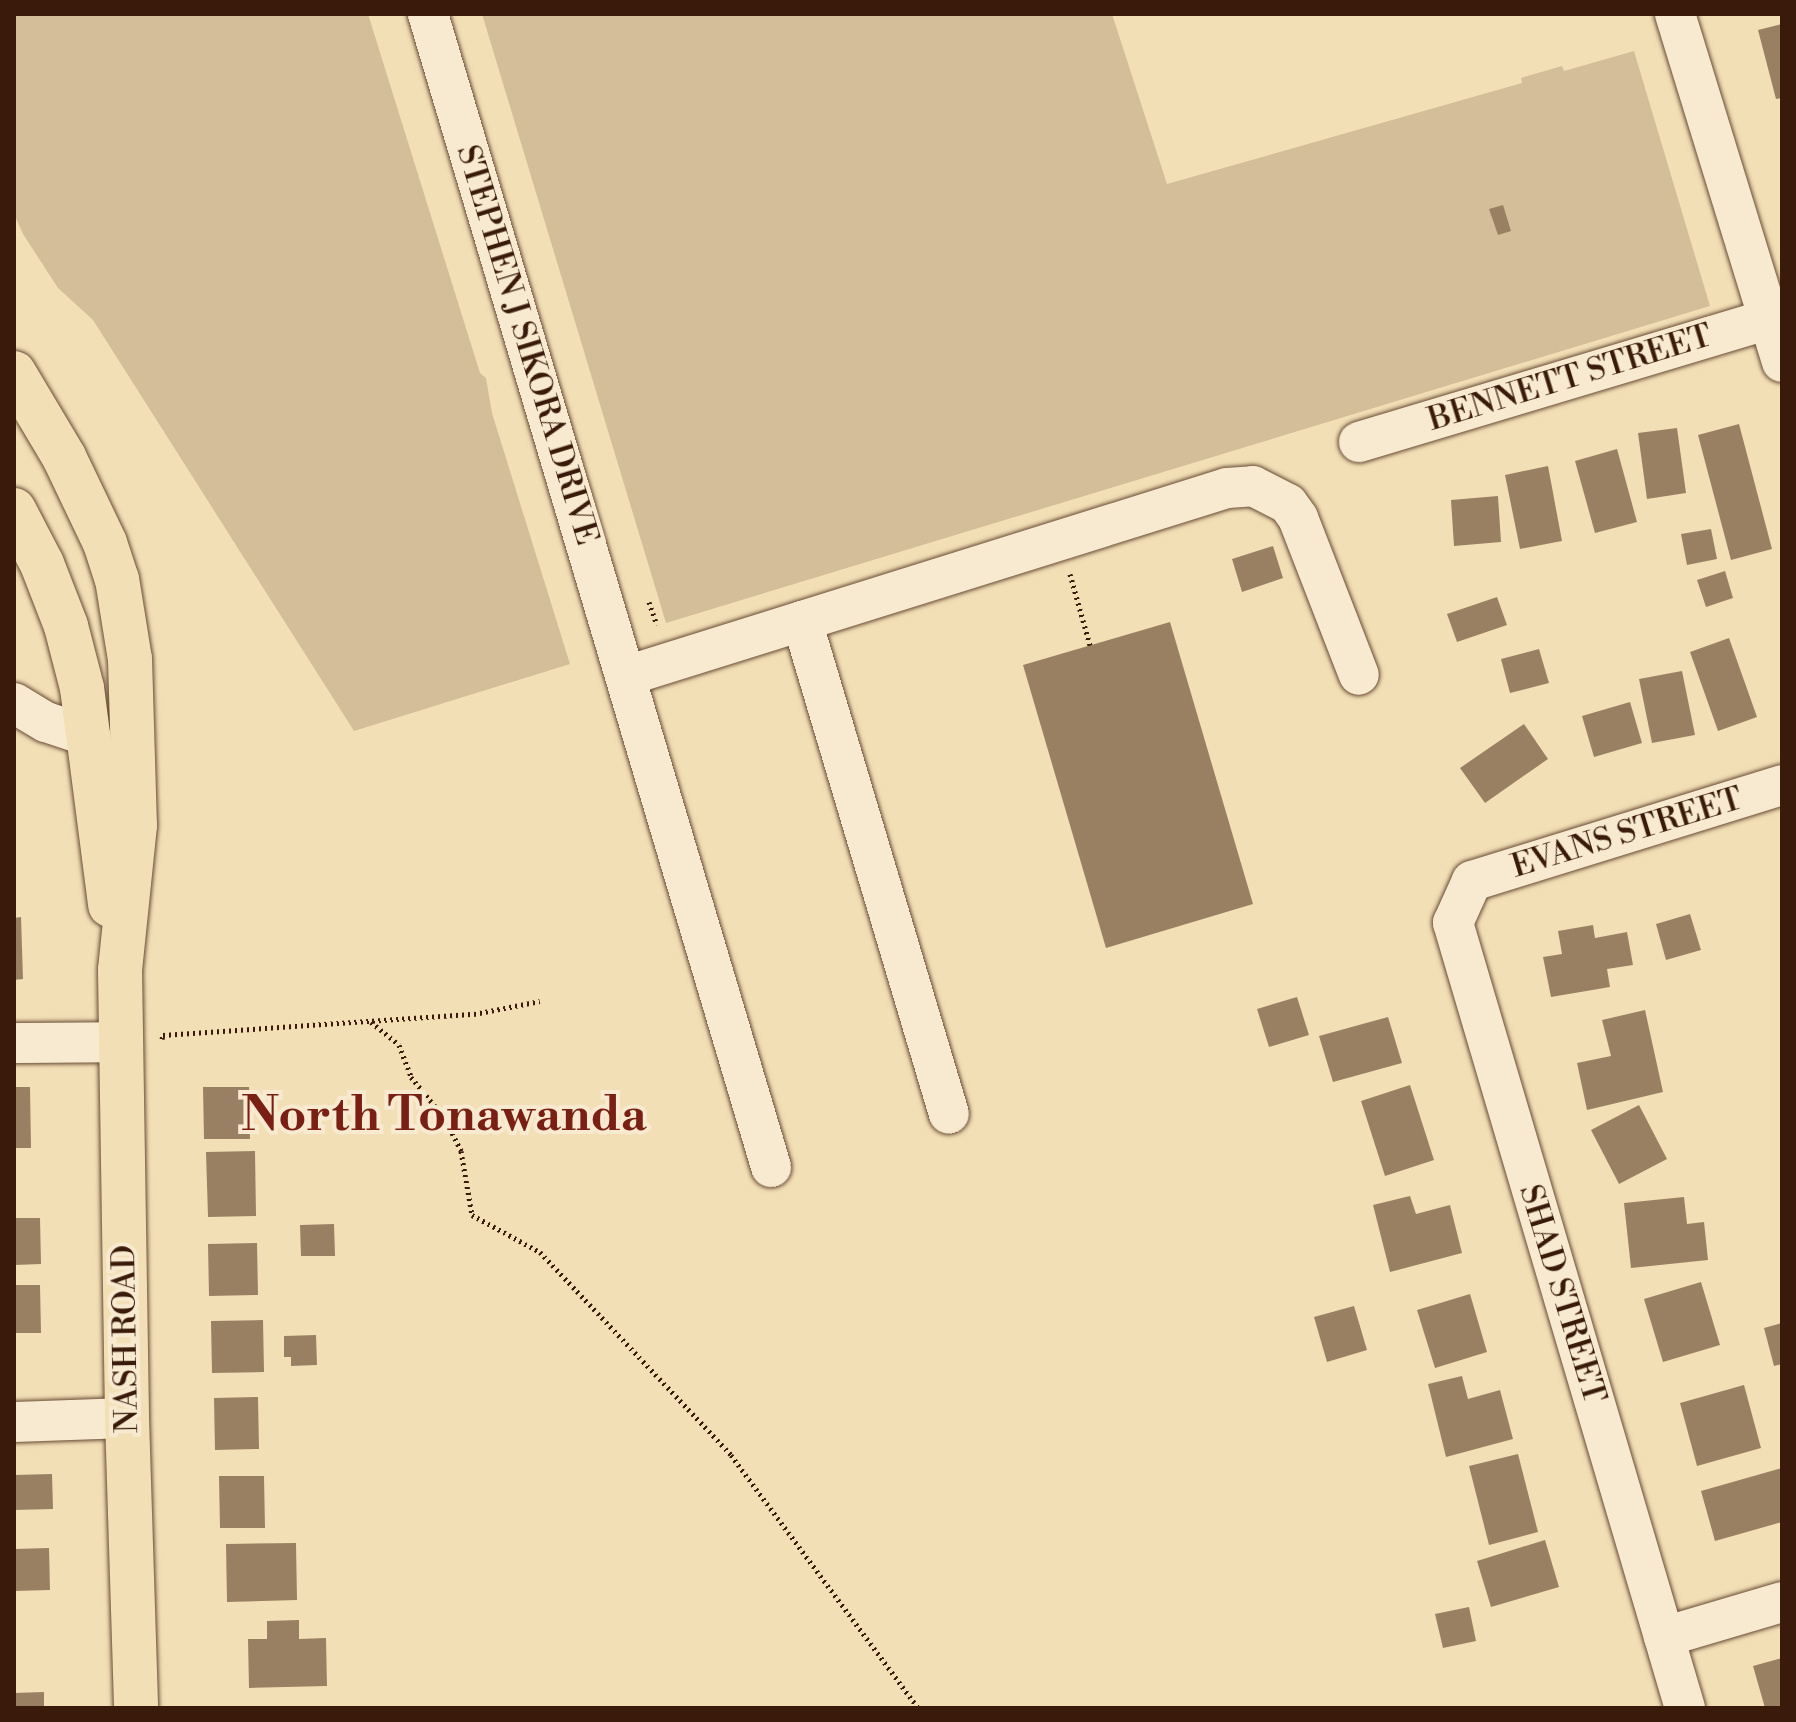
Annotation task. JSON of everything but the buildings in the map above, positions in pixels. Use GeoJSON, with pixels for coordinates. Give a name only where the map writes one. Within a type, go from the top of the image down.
{"type":"FeatureCollection","features":[{"type":"Feature","properties":{"kind":"main road"},"geometry":{"type":"LineString","coordinates":[[14,373],[91,510],[117,579],[125,622],[132,697],[135,825],[120,970]]}},
{"type":"Feature","properties":{"kind":"main road"},"geometry":{"type":"LineString","coordinates":[[14,510],[42,564],[66,626],[91,737],[98,824],[120,970]]}},
{"type":"Feature","properties":{"kind":"main road","name":"NASH ROAD"},"geometry":{"type":"LineString","coordinates":[[120,970],[142,1043],[127,1418],[136,1708]]}},
{"type":"Feature","properties":{"kind":"street","name":"STEPHEN J SIKORA DRIVE"},"geometry":{"type":"LineString","coordinates":[[428,14],[771,1167]]}},
{"type":"Feature","properties":{"kind":"street"},"geometry":{"type":"LineString","coordinates":[[1675,14],[1775,317],[1782,362]]}},
{"type":"Feature","properties":{"kind":"street","name":"BENNETT STREET"},"geometry":{"type":"LineString","coordinates":[[1359,442],[1775,317]]}},
{"type":"Feature","properties":{"kind":"street"},"geometry":{"type":"LineString","coordinates":[[626,676],[1227,488],[1253,486],[1281,499],[1298,518],[1359,675]]}},
{"type":"Feature","properties":{"kind":"street"},"geometry":{"type":"LineString","coordinates":[[802,621],[949,1114]]}},
{"type":"Feature","properties":{"kind":"street"},"geometry":{"type":"LineString","coordinates":[[14,703],[46,722],[91,737]]}},
{"type":"Feature","properties":{"kind":"street","name":"EVANS STREET"},"geometry":{"type":"LineString","coordinates":[[1472,881],[1782,785]]}},
{"type":"Feature","properties":{"kind":"street","name":"SHAD STREET"},"geometry":{"type":"LineString","coordinates":[[1472,881],[1453,923],[1685,1708]]}},
{"type":"Feature","properties":{"kind":"street"},"geometry":{"type":"LineString","coordinates":[[14,1043],[142,1043]]}},
{"type":"Feature","properties":{"kind":"street"},"geometry":{"type":"LineString","coordinates":[[14,1422],[127,1418]]}},
{"type":"Feature","properties":{"kind":"street"},"geometry":{"type":"LineString","coordinates":[[1664,1637],[1782,1602]]}},
{"type":"Feature","properties":{"kind":"path"},"geometry":{"type":"LineString","coordinates":[[1066,560],[1090,645]]}},
{"type":"Feature","properties":{"kind":"path"},"geometry":{"type":"LineString","coordinates":[[649,602],[657,625]]}},
{"type":"Feature","properties":{"kind":"path"},"geometry":{"type":"LineString","coordinates":[[142,1043],[163,1035],[474,1014],[540,1001]]}},
{"type":"Feature","properties":{"kind":"path"},"geometry":{"type":"LineString","coordinates":[[371,1022],[399,1045],[411,1077],[444,1117],[461,1151],[472,1215],[540,1252],[731,1455],[918,1708]]}},
{"type":"Feature","properties":{"kind":"shaded area"},"geometry":{"type":"Polygon","coordinates":[[[14,14],[368,14],[480,373],[486,378],[492,413],[570,664],[354,731],[93,320],[58,288],[23,234],[14,214],[14,14]]]}},
{"type":"Feature","properties":{"kind":"shaded area"},"geometry":{"type":"Polygon","coordinates":[[[482,14],[1112,14],[1167,184],[1522,83],[1521,78],[1562,66],[1564,71],[1634,51],[1710,306],[666,623],[482,14]]]}},
{"type":"Feature","properties":{"kind":"district","name":"North Tonawanda"},"geometry":{"type":"Point","coordinates":[444,1117]}}]}
